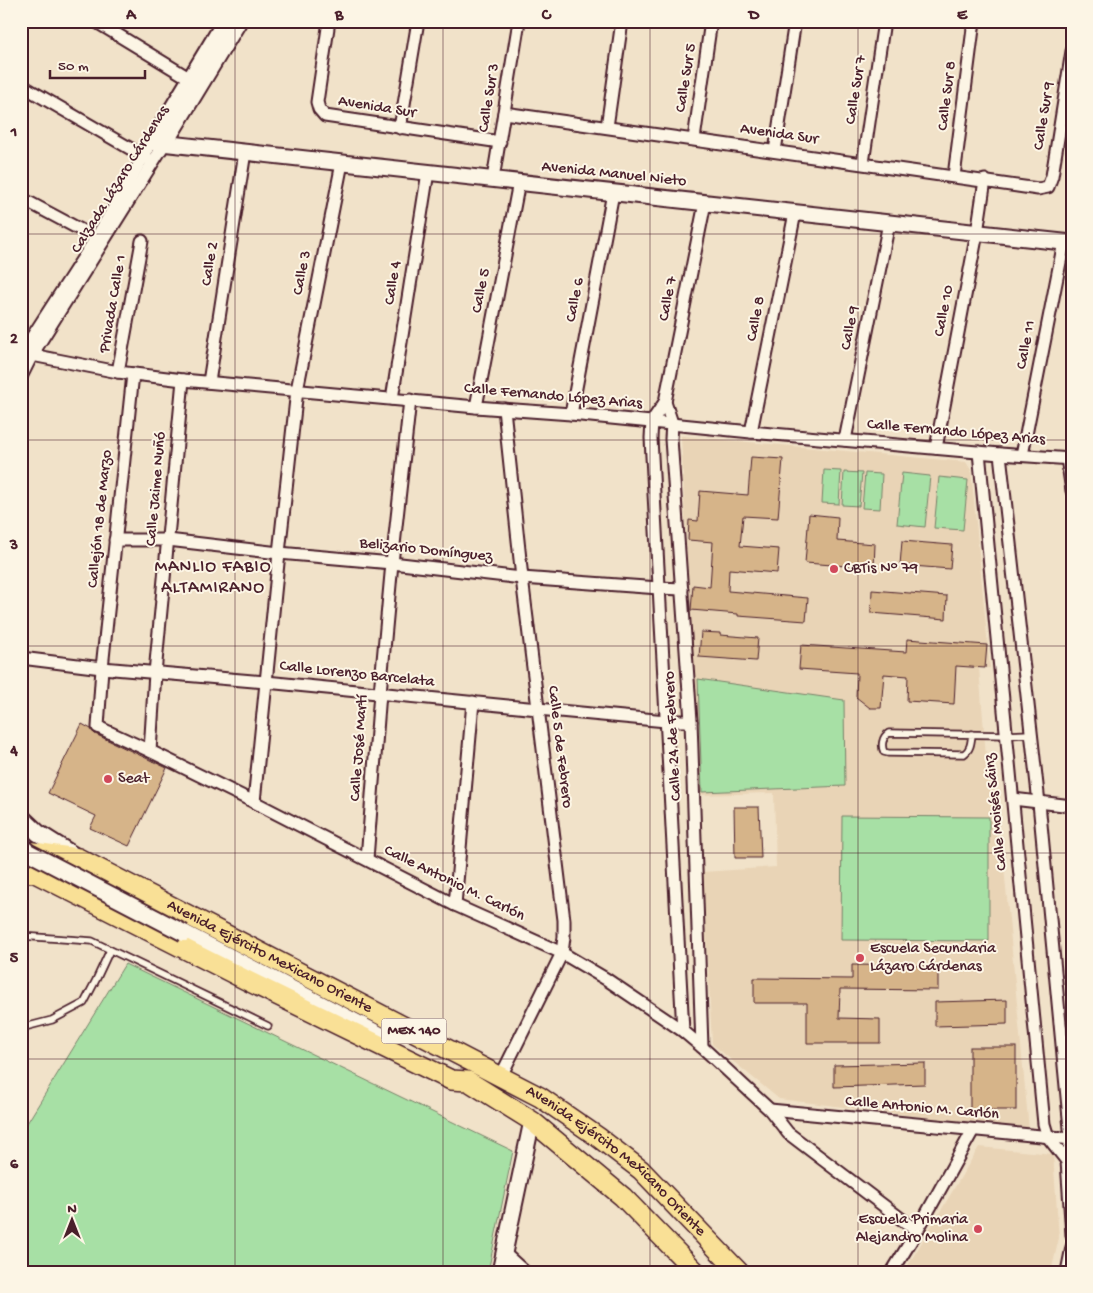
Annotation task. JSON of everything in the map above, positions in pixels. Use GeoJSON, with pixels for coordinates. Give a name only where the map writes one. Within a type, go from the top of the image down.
{"type":"FeatureCollection","features":[{"type":"Feature","properties":{"kind":"main road"},"geometry":{"type":"LineString","coordinates":[[21,817],[38,833],[78,858]]}},
{"type":"Feature","properties":{"kind":"main road","name":"Avenida Ejército Mexicano Oriente"},"geometry":{"type":"LineString","coordinates":[[21,846],[28,852],[468,1081],[532,1121],[623,1196],[696,1272]]}},
{"type":"Feature","properties":{"kind":"main road","name":"Avenida Ejército Mexicano Oriente"},"geometry":{"type":"LineString","coordinates":[[21,850],[78,858],[540,1097],[598,1137],[641,1170],[739,1272]]}},
{"type":"Feature","properties":{"kind":"main road","name":"Avenida Ejército Mexicano Oriente"},"geometry":{"type":"LineString","coordinates":[[21,872],[35,873],[248,981],[451,1080],[468,1081]]}},
{"type":"Feature","properties":{"kind":"street","name":"Calzada Lázaro Cárdenas"},"geometry":{"type":"LineString","coordinates":[[196,82],[225,21]]}},
{"type":"Feature","properties":{"kind":"street","name":"Calzada Lázaro Cárdenas"},"geometry":{"type":"LineString","coordinates":[[21,377],[32,355],[159,142],[196,82],[239,21]]}},
{"type":"Feature","properties":{"kind":"street","name":"Avenida Sur"},"geometry":{"type":"LineString","coordinates":[[329,21],[317,102],[319,109],[326,116],[500,142]]}},
{"type":"Feature","properties":{"kind":"street"},"geometry":{"type":"LineString","coordinates":[[400,128],[418,21]]}},
{"type":"Feature","properties":{"kind":"street","name":"Calle Sur 3"},"geometry":{"type":"LineString","coordinates":[[494,180],[519,21]]}},
{"type":"Feature","properties":{"kind":"street"},"geometry":{"type":"LineString","coordinates":[[607,127],[622,21]]}},
{"type":"Feature","properties":{"kind":"street","name":"Calle Sur 5"},"geometry":{"type":"LineString","coordinates":[[694,139],[712,21]]}},
{"type":"Feature","properties":{"kind":"street"},"geometry":{"type":"LineString","coordinates":[[775,151],[795,21]]}},
{"type":"Feature","properties":{"kind":"street","name":"Calle Sur 7"},"geometry":{"type":"LineString","coordinates":[[863,163],[884,21]]}},
{"type":"Feature","properties":{"kind":"street","name":"Calle Sur 8"},"geometry":{"type":"LineString","coordinates":[[954,176],[974,21]]}},
{"type":"Feature","properties":{"kind":"street"},"geometry":{"type":"LineString","coordinates":[[100,23],[196,82]]}},
{"type":"Feature","properties":{"kind":"street","name":"Calle Sur 9"},"geometry":{"type":"LineString","coordinates":[[1048,187],[1052,176],[1072,51]]}},
{"type":"Feature","properties":{"kind":"street"},"geometry":{"type":"LineString","coordinates":[[21,86],[149,160]]}},
{"type":"Feature","properties":{"kind":"street","name":"Avenida Sur"},"geometry":{"type":"LineString","coordinates":[[504,113],[1038,188],[1048,187]]}},
{"type":"Feature","properties":{"kind":"street","name":"Avenida Manuel Nieto"},"geometry":{"type":"LineString","coordinates":[[159,142],[1068,242]]}},
{"type":"Feature","properties":{"kind":"street","name":"Calle 2"},"geometry":{"type":"LineString","coordinates":[[210,382],[245,152]]}},
{"type":"Feature","properties":{"kind":"street","name":"Calzada Lázaro Cárdenas"},"geometry":{"type":"LineString","coordinates":[[32,355],[30,348],[32,337],[149,160]]}},
{"type":"Feature","properties":{"kind":"street","name":"Calle 3"},"geometry":{"type":"LineString","coordinates":[[254,802],[297,390],[342,163]]}},
{"type":"Feature","properties":{"kind":"street","name":"Calle 4"},"geometry":{"type":"LineString","coordinates":[[392,399],[428,172]]}},
{"type":"Feature","properties":{"kind":"street","name":"Calle 10"},"geometry":{"type":"LineString","coordinates":[[936,448],[985,180]]}},
{"type":"Feature","properties":{"kind":"street","name":"Calle 5"},"geometry":{"type":"LineString","coordinates":[[476,407],[519,182]]}},
{"type":"Feature","properties":{"kind":"street","name":"Calle 6"},"geometry":{"type":"LineString","coordinates":[[571,414],[613,192]]}},
{"type":"Feature","properties":{"kind":"street"},"geometry":{"type":"LineString","coordinates":[[21,198],[96,238]]}},
{"type":"Feature","properties":{"kind":"street","name":"Calle 7"},"geometry":{"type":"LineString","coordinates":[[652,421],[665,402],[705,203]]}},
{"type":"Feature","properties":{"kind":"street","name":"Calle 8"},"geometry":{"type":"LineString","coordinates":[[751,432],[795,212]]}},
{"type":"Feature","properties":{"kind":"street","name":"Calle 9"},"geometry":{"type":"LineString","coordinates":[[845,440],[889,223]]}},
{"type":"Feature","properties":{"kind":"street","name":"Privada Calle 1"},"geometry":{"type":"LineString","coordinates":[[118,372],[142,241]]}},
{"type":"Feature","properties":{"kind":"street","name":"Calle 11"},"geometry":{"type":"LineString","coordinates":[[1022,455],[1068,242]]}},
{"type":"Feature","properties":{"kind":"street","name":"Calle Fernando López Arias"},"geometry":{"type":"LineString","coordinates":[[32,355],[118,372],[183,380],[1000,454],[1069,458]]}},
{"type":"Feature","properties":{"kind":"street","name":"Callejón 18 de Marzo"},"geometry":{"type":"LineString","coordinates":[[98,727],[102,668],[133,374]]}},
{"type":"Feature","properties":{"kind":"street","name":"Calle Jaime Nuñó"},"geometry":{"type":"LineString","coordinates":[[150,751],[155,673],[183,380]]}},
{"type":"Feature","properties":{"kind":"street","name":"Calle José Martí"},"geometry":{"type":"LineString","coordinates":[[367,859],[392,563],[410,400]]}},
{"type":"Feature","properties":{"kind":"street","name":"Calle 7"},"geometry":{"type":"LineString","coordinates":[[665,402],[672,423]]}},
{"type":"Feature","properties":{"kind":"street","name":"Calle 5 de Febrero"},"geometry":{"type":"LineString","coordinates":[[501,1076],[562,953],[564,937],[564,920],[522,578],[504,409]]}},
{"type":"Feature","properties":{"kind":"street","name":"Calle 24 de Febrero"},"geometry":{"type":"LineString","coordinates":[[652,421],[651,438],[683,1031]]}},
{"type":"Feature","properties":{"kind":"street","name":"Calle 24 de Febrero"},"geometry":{"type":"LineString","coordinates":[[672,423],[671,439],[691,721],[702,1047]]}},
{"type":"Feature","properties":{"kind":"street","name":"Calle Moisés Sáinz"},"geometry":{"type":"LineString","coordinates":[[979,452],[1044,1124],[1048,1137],[1067,1161]]}},
{"type":"Feature","properties":{"kind":"street"},"geometry":{"type":"LineString","coordinates":[[1000,454],[1039,803],[1071,1139],[1067,1161],[1072,1236]]}},
{"type":"Feature","properties":{"kind":"street"},"geometry":{"type":"LineString","coordinates":[[1069,458],[1072,491]]}},
{"type":"Feature","properties":{"kind":"street","name":"Belizario Domínguez"},"geometry":{"type":"LineString","coordinates":[[115,540],[168,540],[522,578],[682,588]]}},
{"type":"Feature","properties":{"kind":"street","name":"Calle Lorenzo Barcelata"},"geometry":{"type":"LineString","coordinates":[[21,658],[155,673],[666,721],[691,721]]}},
{"type":"Feature","properties":{"kind":"street"},"geometry":{"type":"LineString","coordinates":[[455,905],[473,702]]}},
{"type":"Feature","properties":{"kind":"street","name":"Calle Antonio M. Carlón"},"geometry":{"type":"LineString","coordinates":[[98,727],[254,802],[455,905],[562,953],[606,979],[683,1031],[770,1110],[788,1133],[917,1231]]}},
{"type":"Feature","properties":{"kind":"street"},"geometry":{"type":"LineString","coordinates":[[1013,799],[1072,806]]}},
{"type":"Feature","properties":{"kind":"street","name":"Calle Antonio M. Carlón"},"geometry":{"type":"LineString","coordinates":[[770,1110],[1071,1139]]}},
{"type":"Feature","properties":{"kind":"street"},"geometry":{"type":"LineString","coordinates":[[500,1272],[532,1121]]}},
{"type":"Feature","properties":{"kind":"street"},"geometry":{"type":"LineString","coordinates":[[892,1272],[973,1130]]}},
{"type":"Feature","properties":{"kind":"street"},"geometry":{"type":"LineString","coordinates":[[1067,1272],[1072,1247]]}},
{"type":"Feature","properties":{"kind":"street"},"geometry":{"type":"LineString","coordinates":[[504,1253],[525,1272]]}},
{"type":"Feature","properties":{"kind":"lane"},"geometry":{"type":"LineString","coordinates":[[972,734],[970,747],[964,754],[888,753],[883,750],[883,739],[889,733],[1031,734]]}},
{"type":"Feature","properties":{"kind":"lane"},"geometry":{"type":"LineString","coordinates":[[21,936],[92,941],[268,1026]]}},
{"type":"Feature","properties":{"kind":"lane"},"geometry":{"type":"LineString","coordinates":[[21,1028],[52,1020],[84,1003],[110,950]]}},
{"type":"Feature","properties":{"kind":"shaded area"},"geometry":{"type":"Polygon","coordinates":[[[681,436],[966,462],[971,470],[990,668],[979,668],[988,782],[996,783],[1029,1130],[779,1099],[712,1044],[703,872],[776,867],[774,793],[699,795],[681,436]]]}},
{"type":"Feature","properties":{"kind":"shaded area","name":"Escuela Primaria Alejandro Molina"},"geometry":{"type":"Polygon","coordinates":[[[979,1147],[1053,1154],[1059,1238],[1051,1272],[904,1272],[979,1147]]]}},
{"type":"Feature","properties":{"kind":"green space"},"geometry":{"type":"Polygon","coordinates":[[[824,470],[841,471],[839,504],[822,503],[824,470]]]}},
{"type":"Feature","properties":{"kind":"green space"},"geometry":{"type":"Polygon","coordinates":[[[844,472],[862,473],[859,506],[842,505],[844,472]]]}},
{"type":"Feature","properties":{"kind":"green space"},"geometry":{"type":"Polygon","coordinates":[[[865,473],[882,474],[880,509],[862,508],[865,473]]]}},
{"type":"Feature","properties":{"kind":"green space"},"geometry":{"type":"Polygon","coordinates":[[[902,473],[930,476],[925,527],[897,524],[902,473]]]}},
{"type":"Feature","properties":{"kind":"green space"},"geometry":{"type":"Polygon","coordinates":[[[939,477],[968,480],[963,530],[934,528],[939,477]]]}},
{"type":"Feature","properties":{"kind":"green space"},"geometry":{"type":"Polygon","coordinates":[[[698,679],[844,700],[845,786],[702,792],[698,679]]]}},
{"type":"Feature","properties":{"kind":"green space"},"geometry":{"type":"Polygon","coordinates":[[[842,816],[989,817],[989,941],[841,940],[842,816]]]}},
{"type":"Feature","properties":{"kind":"green space"},"geometry":{"type":"Polygon","coordinates":[[[125,964],[513,1151],[488,1272],[21,1272],[21,1133],[125,964]]]}},
{"type":"Feature","properties":{"kind":"building"},"geometry":{"type":"Polygon","coordinates":[[[751,457],[783,459],[778,518],[743,516],[740,546],[779,549],[777,573],[729,569],[728,591],[808,598],[806,621],[691,610],[693,585],[710,587],[713,542],[688,540],[689,520],[698,521],[700,491],[748,495],[751,457]]]}},
{"type":"Feature","properties":{"kind":"building"},"geometry":{"type":"Polygon","coordinates":[[[809,514],[838,517],[837,541],[875,544],[874,568],[805,563],[809,514]]]}},
{"type":"Feature","properties":{"kind":"building"},"geometry":{"type":"Polygon","coordinates":[[[902,541],[952,545],[950,569],[900,565],[902,541]]]}},
{"type":"Feature","properties":{"kind":"building"},"geometry":{"type":"Polygon","coordinates":[[[872,590],[947,596],[946,619],[871,613],[872,590]]]}},
{"type":"Feature","properties":{"kind":"building"},"geometry":{"type":"Polygon","coordinates":[[[701,632],[758,638],[756,661],[699,657],[701,632]]]}},
{"type":"Feature","properties":{"kind":"building"},"geometry":{"type":"Polygon","coordinates":[[[907,639],[987,645],[985,668],[956,666],[954,704],[907,701],[908,676],[884,674],[881,708],[870,708],[856,697],[857,673],[799,669],[801,645],[906,652],[907,639]]]}},
{"type":"Feature","properties":{"kind":"building","name":"Seat"},"geometry":{"type":"Polygon","coordinates":[[[82,724],[91,729],[95,734],[167,768],[129,846],[90,828],[96,816],[48,793],[82,724]]]}},
{"type":"Feature","properties":{"kind":"building"},"geometry":{"type":"Polygon","coordinates":[[[734,807],[759,807],[761,858],[735,858],[734,807]]]}},
{"type":"Feature","properties":{"kind":"building"},"geometry":{"type":"Polygon","coordinates":[[[852,965],[938,966],[938,990],[840,989],[839,1018],[880,1019],[880,1043],[807,1043],[807,1003],[754,1003],[754,978],[852,979],[852,965]]]}},
{"type":"Feature","properties":{"kind":"building"},"geometry":{"type":"Polygon","coordinates":[[[1007,1000],[1007,1024],[935,1026],[935,1002],[1007,1000]]]}},
{"type":"Feature","properties":{"kind":"building"},"geometry":{"type":"Polygon","coordinates":[[[970,1047],[1016,1047],[1016,1110],[970,1110],[970,1047]]]}},
{"type":"Feature","properties":{"kind":"building"},"geometry":{"type":"Polygon","coordinates":[[[925,1063],[925,1084],[834,1087],[834,1065],[925,1063]]]}},
{"type":"Feature","properties":{"kind":"place","name":"CBTis N° 79"},"geometry":{"type":"Point","coordinates":[834,569]}},
{"type":"Feature","properties":{"kind":"place","name":"Seat"},"geometry":{"type":"Point","coordinates":[108,779]}},
{"type":"Feature","properties":{"kind":"place","name":"Escuela Secundaria Lázaro Cárdenas"},"geometry":{"type":"Point","coordinates":[860,958]}},
{"type":"Feature","properties":{"kind":"place","name":"Escuela Primaria Alejandro Molina"},"geometry":{"type":"Point","coordinates":[978,1229]}},
{"type":"Feature","properties":{"kind":"district","name":"MANLIO FABIO ALTAMIRANO"},"geometry":{"type":"Point","coordinates":[213,577]}}]}
